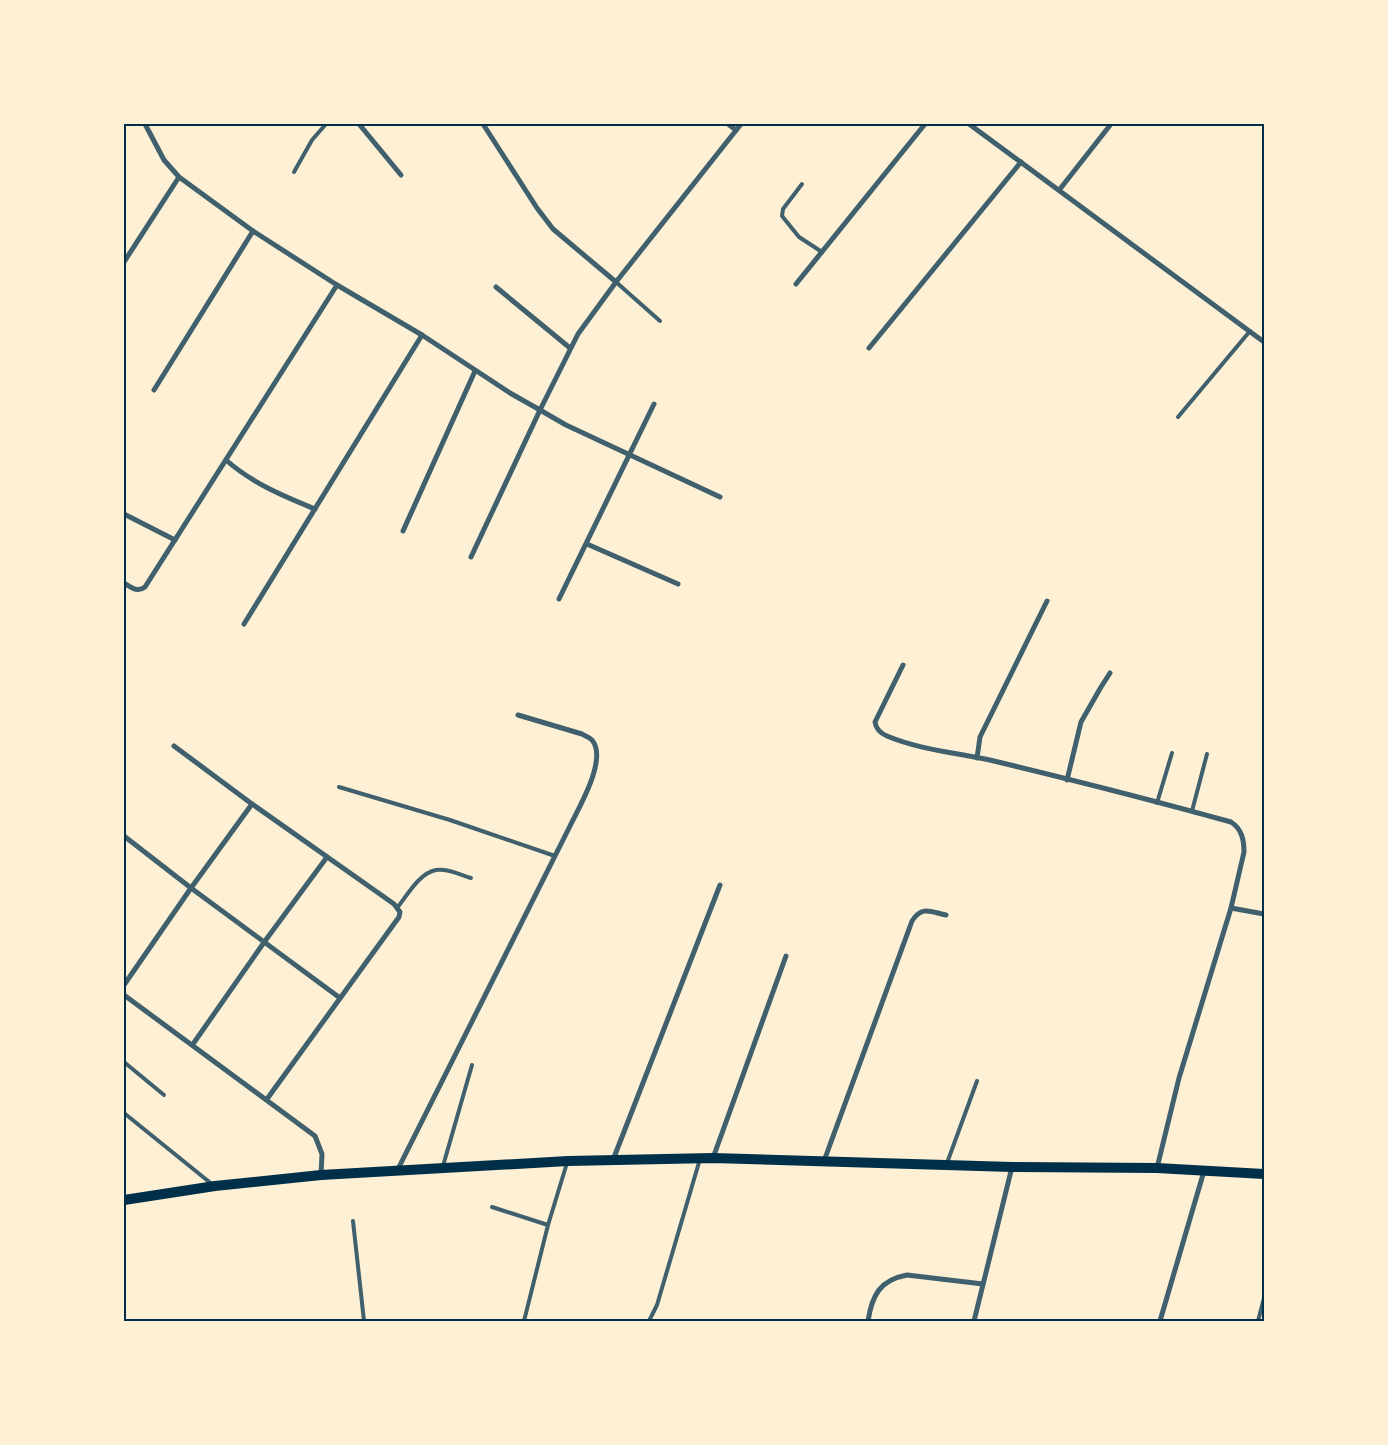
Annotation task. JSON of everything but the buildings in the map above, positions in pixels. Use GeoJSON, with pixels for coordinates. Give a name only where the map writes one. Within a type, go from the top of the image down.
{"type":"FeatureCollection","features":[{"type":"Feature","properties":{"kind":"main road"},"geometry":{"type":"LineString","coordinates":[[124,1200],[214,1186],[321,1175],[568,1161],[713,1158],[946,1165],[1157,1168],[1264,1174]]}},
{"type":"Feature","properties":{"kind":"street"},"geometry":{"type":"LineString","coordinates":[[145,124],[164,160],[179,177],[253,231],[337,285],[422,335],[475,371],[566,425],[720,497]]}},
{"type":"Feature","properties":{"kind":"street"},"geometry":{"type":"LineString","coordinates":[[359,124],[401,175]]}},
{"type":"Feature","properties":{"kind":"street"},"geometry":{"type":"LineString","coordinates":[[483,124],[537,208],[553,229],[616,282]]}},
{"type":"Feature","properties":{"kind":"street"},"geometry":{"type":"LineString","coordinates":[[728,124],[736,130]]}},
{"type":"Feature","properties":{"kind":"street"},"geometry":{"type":"LineString","coordinates":[[471,557],[570,348],[585,323],[741,124]]}},
{"type":"Feature","properties":{"kind":"street"},"geometry":{"type":"LineString","coordinates":[[796,284],[925,124]]}},
{"type":"Feature","properties":{"kind":"street"},"geometry":{"type":"LineString","coordinates":[[969,124],[1060,189],[1264,342]]}},
{"type":"Feature","properties":{"kind":"street"},"geometry":{"type":"LineString","coordinates":[[1060,189],[1111,124]]}},
{"type":"Feature","properties":{"kind":"street"},"geometry":{"type":"LineString","coordinates":[[869,348],[1021,162]]}},
{"type":"Feature","properties":{"kind":"street"},"geometry":{"type":"LineString","coordinates":[[124,262],[179,177]]}},
{"type":"Feature","properties":{"kind":"street"},"geometry":{"type":"LineString","coordinates":[[154,390],[253,231]]}},
{"type":"Feature","properties":{"kind":"street"},"geometry":{"type":"LineString","coordinates":[[124,583],[136,590],[141,590],[145,587],[337,285]]}},
{"type":"Feature","properties":{"kind":"street"},"geometry":{"type":"LineString","coordinates":[[496,287],[570,348]]}},
{"type":"Feature","properties":{"kind":"street"},"geometry":{"type":"LineString","coordinates":[[244,624],[422,335]]}},
{"type":"Feature","properties":{"kind":"street"},"geometry":{"type":"LineString","coordinates":[[403,531],[475,371]]}},
{"type":"Feature","properties":{"kind":"street"},"geometry":{"type":"LineString","coordinates":[[559,599],[654,404]]}},
{"type":"Feature","properties":{"kind":"street"},"geometry":{"type":"LineString","coordinates":[[226,460],[263,486],[315,509]]}},
{"type":"Feature","properties":{"kind":"street"},"geometry":{"type":"LineString","coordinates":[[124,514],[175,540]]}},
{"type":"Feature","properties":{"kind":"street"},"geometry":{"type":"LineString","coordinates":[[587,544],[678,584]]}},
{"type":"Feature","properties":{"kind":"street"},"geometry":{"type":"LineString","coordinates":[[977,758],[980,737],[1046,601]]}},
{"type":"Feature","properties":{"kind":"street"},"geometry":{"type":"LineString","coordinates":[[904,665],[876,722],[878,730],[886,736],[906,743],[977,758],[1192,811],[1231,822],[1241,832],[1244,852],[1230,908],[1178,1078],[1157,1168]]}},
{"type":"Feature","properties":{"kind":"street"},"geometry":{"type":"LineString","coordinates":[[1067,780],[1081,722],[1110,673]]}},
{"type":"Feature","properties":{"kind":"street"},"geometry":{"type":"LineString","coordinates":[[397,1171],[555,856],[596,766],[596,751],[591,739],[582,734],[518,715]]}},
{"type":"Feature","properties":{"kind":"street"},"geometry":{"type":"LineString","coordinates":[[174,746],[252,804],[378,892],[398,908],[400,912],[399,917],[267,1099]]}},
{"type":"Feature","properties":{"kind":"street"},"geometry":{"type":"LineString","coordinates":[[124,985],[252,804]]}},
{"type":"Feature","properties":{"kind":"street"},"geometry":{"type":"LineString","coordinates":[[124,836],[340,998]]}},
{"type":"Feature","properties":{"kind":"street"},"geometry":{"type":"LineString","coordinates":[[192,1044],[327,857]]}},
{"type":"Feature","properties":{"kind":"street"},"geometry":{"type":"LineString","coordinates":[[613,1160],[720,885]]}},
{"type":"Feature","properties":{"kind":"street"},"geometry":{"type":"LineString","coordinates":[[1230,908],[1264,914]]}},
{"type":"Feature","properties":{"kind":"street"},"geometry":{"type":"LineString","coordinates":[[824,1162],[912,921],[917,913],[923,910],[946,915]]}},
{"type":"Feature","properties":{"kind":"street"},"geometry":{"type":"LineString","coordinates":[[713,1158],[786,956]]}},
{"type":"Feature","properties":{"kind":"street"},"geometry":{"type":"LineString","coordinates":[[124,995],[315,1136],[322,1154],[321,1175]]}},
{"type":"Feature","properties":{"kind":"street"},"geometry":{"type":"LineString","coordinates":[[974,1321],[1012,1166]]}},
{"type":"Feature","properties":{"kind":"street"},"geometry":{"type":"LineString","coordinates":[[1160,1321],[1205,1170]]}},
{"type":"Feature","properties":{"kind":"street"},"geometry":{"type":"LineString","coordinates":[[868,1321],[870,1309],[877,1292],[895,1277],[907,1275],[983,1284]]}},
{"type":"Feature","properties":{"kind":"lane"},"geometry":{"type":"LineString","coordinates":[[294,172],[312,140],[326,124]]}},
{"type":"Feature","properties":{"kind":"lane"},"geometry":{"type":"LineString","coordinates":[[802,184],[783,209],[782,216],[800,237],[822,252]]}},
{"type":"Feature","properties":{"kind":"lane"},"geometry":{"type":"LineString","coordinates":[[616,282],[660,321]]}},
{"type":"Feature","properties":{"kind":"lane"},"geometry":{"type":"LineString","coordinates":[[1178,417],[1250,331]]}},
{"type":"Feature","properties":{"kind":"lane"},"geometry":{"type":"LineString","coordinates":[[1157,802],[1172,754]]}},
{"type":"Feature","properties":{"kind":"lane"},"geometry":{"type":"LineString","coordinates":[[1192,811],[1207,754]]}},
{"type":"Feature","properties":{"kind":"lane"},"geometry":{"type":"LineString","coordinates":[[339,788],[450,820],[555,856]]}},
{"type":"Feature","properties":{"kind":"lane"},"geometry":{"type":"LineString","coordinates":[[398,908],[420,879],[435,870],[444,870],[471,878]]}},
{"type":"Feature","properties":{"kind":"lane"},"geometry":{"type":"LineString","coordinates":[[124,1062],[164,1095]]}},
{"type":"Feature","properties":{"kind":"lane"},"geometry":{"type":"LineString","coordinates":[[442,1168],[472,1065]]}},
{"type":"Feature","properties":{"kind":"lane"},"geometry":{"type":"LineString","coordinates":[[946,1165],[977,1080]]}},
{"type":"Feature","properties":{"kind":"lane"},"geometry":{"type":"LineString","coordinates":[[124,1113],[214,1186]]}},
{"type":"Feature","properties":{"kind":"lane"},"geometry":{"type":"LineString","coordinates":[[649,1321],[657,1305],[700,1158]]}},
{"type":"Feature","properties":{"kind":"lane"},"geometry":{"type":"LineString","coordinates":[[524,1321],[548,1225],[568,1161]]}},
{"type":"Feature","properties":{"kind":"lane"},"geometry":{"type":"LineString","coordinates":[[492,1207],[548,1225]]}},
{"type":"Feature","properties":{"kind":"lane"},"geometry":{"type":"LineString","coordinates":[[353,1221],[364,1321]]}},
{"type":"Feature","properties":{"kind":"lane"},"geometry":{"type":"LineString","coordinates":[[1258,1321],[1264,1298]]}}]}
